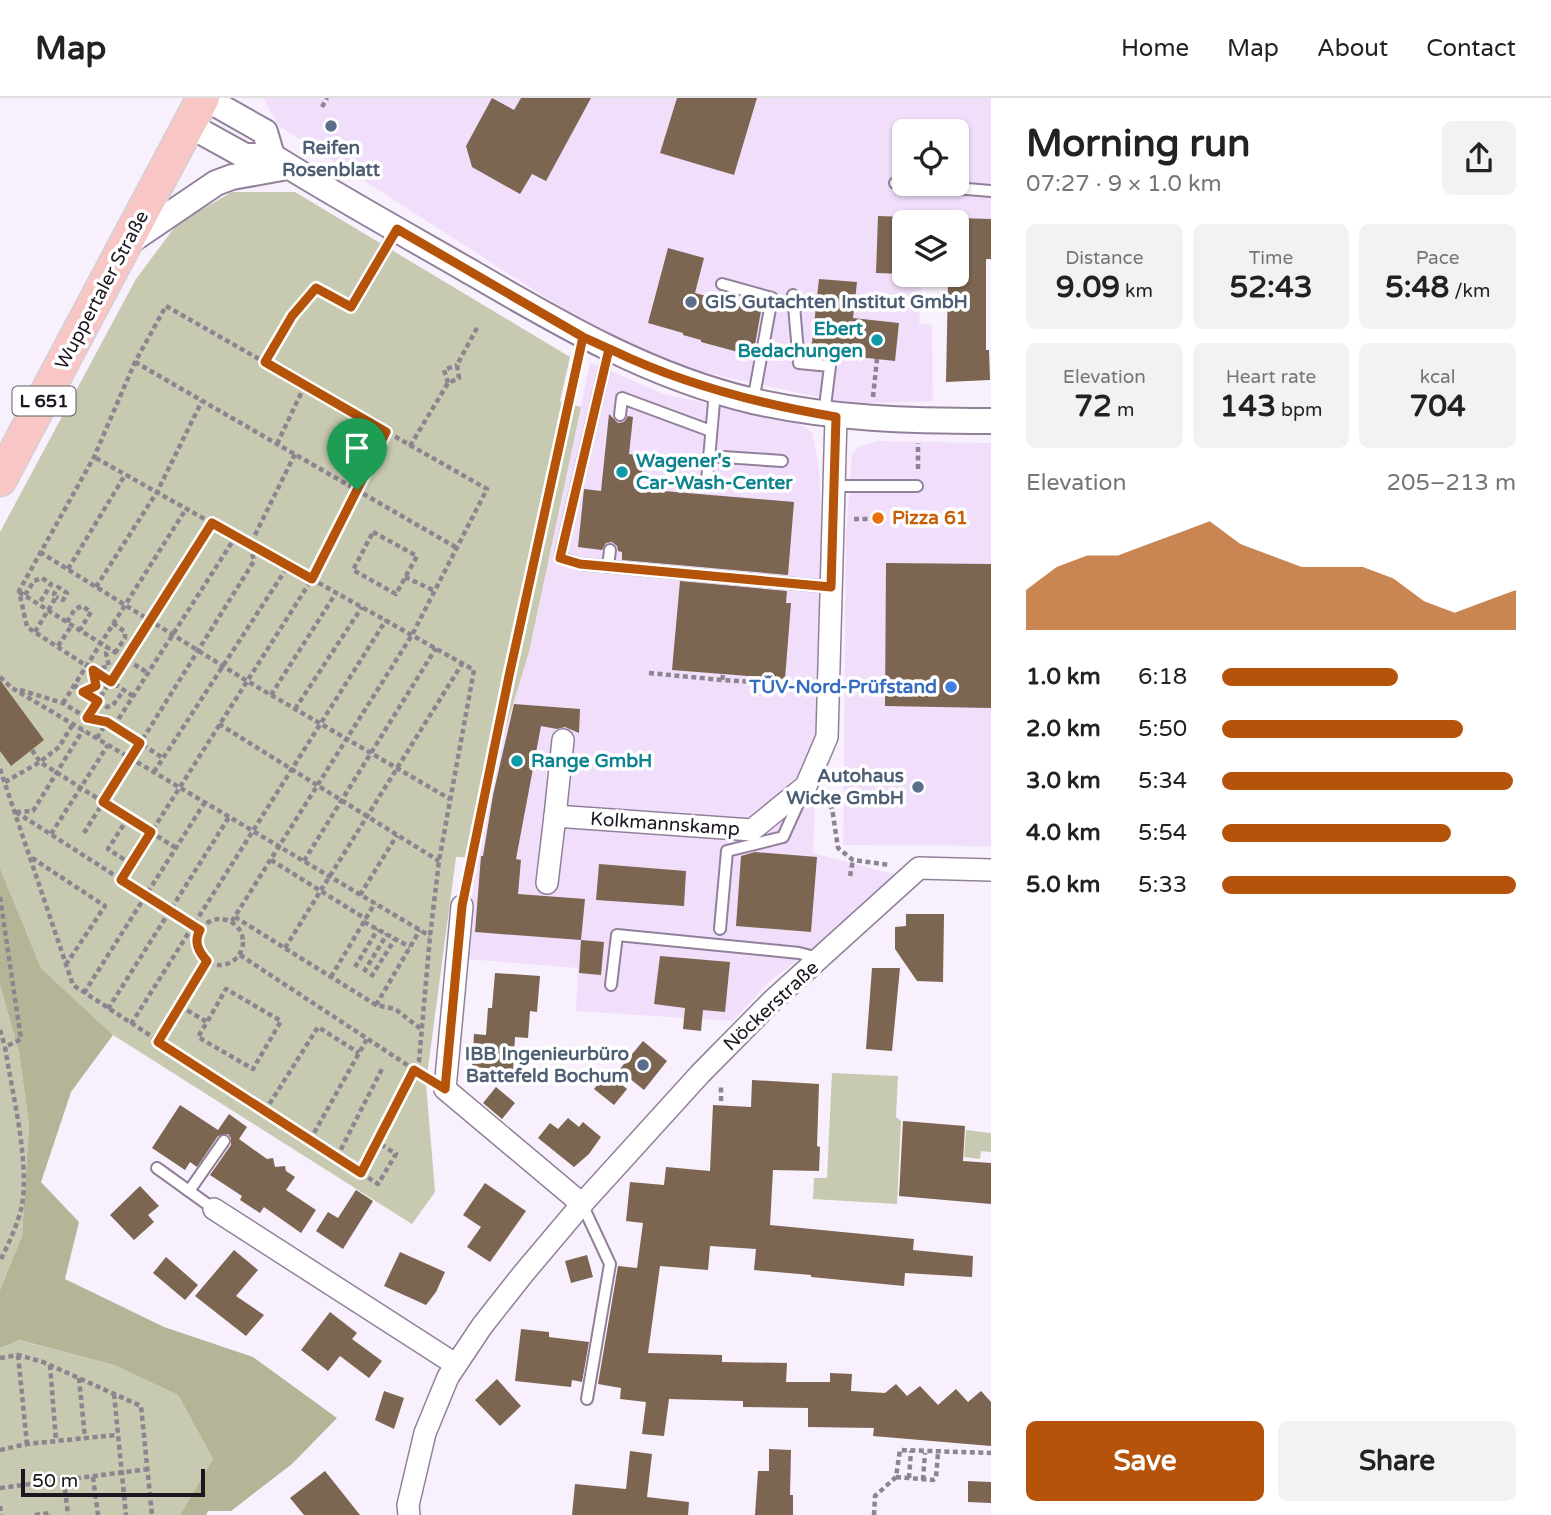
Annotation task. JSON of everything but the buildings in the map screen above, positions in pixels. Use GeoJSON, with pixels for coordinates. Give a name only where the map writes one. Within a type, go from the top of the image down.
{"type":"FeatureCollection","features":[{"type":"Feature","properties":{"kind":"main road","name":"Wuppertaler Straße"},"geometry":{"type":"LineString","coordinates":[[0,480],[197,106]]}},
{"type":"Feature","properties":{"kind":"street"},"geometry":{"type":"LineString","coordinates":[[197,106],[245,156],[281,161],[583,337],[644,365],[715,391],[830,416],[919,421],[991,421]]}},
{"type":"Feature","properties":{"kind":"street","name":"L 651"},"geometry":{"type":"LineString","coordinates":[[127,243],[216,183],[281,161]]}},
{"type":"Feature","properties":{"kind":"street","name":"Kolkmannskamp"},"geometry":{"type":"LineString","coordinates":[[555,816],[752,830],[806,786],[827,737],[833,486],[830,416]]}},
{"type":"Feature","properties":{"kind":"street"},"geometry":{"type":"LineString","coordinates":[[547,883],[563,740]]}},
{"type":"Feature","properties":{"kind":"street"},"geometry":{"type":"LineString","coordinates":[[919,868],[991,870]]}},
{"type":"Feature","properties":{"kind":"street","name":"Nöckerstraße"},"geometry":{"type":"LineString","coordinates":[[409,1515],[408,1505],[425,1433],[455,1364],[482,1326],[582,1204],[714,1060],[772,1001],[919,868]]}},
{"type":"Feature","properties":{"kind":"street"},"geometry":{"type":"LineString","coordinates":[[462,906],[445,1089],[582,1204]]}},
{"type":"Feature","properties":{"kind":"street"},"geometry":{"type":"LineString","coordinates":[[214,1209],[455,1364]]}},
{"type":"Feature","properties":{"kind":"lane"},"geometry":{"type":"LineString","coordinates":[[969,189],[991,191]]}},
{"type":"Feature","properties":{"kind":"lane"},"geometry":{"type":"LineString","coordinates":[[351,307],[397,229]]}},
{"type":"Feature","properties":{"kind":"lane"},"geometry":{"type":"LineString","coordinates":[[722,284],[772,298],[753,401]]}},
{"type":"Feature","properties":{"kind":"lane"},"geometry":{"type":"LineString","coordinates":[[793,295],[799,363],[830,366],[830,416]]}},
{"type":"Feature","properties":{"kind":"lane"},"geometry":{"type":"LineString","coordinates":[[609,349],[560,558],[580,564],[608,567],[831,587]]}},
{"type":"Feature","properties":{"kind":"lane"},"geometry":{"type":"LineString","coordinates":[[707,481],[715,391]]}},
{"type":"Feature","properties":{"kind":"lane"},"geometry":{"type":"LineString","coordinates":[[620,415],[622,398],[711,431]]}},
{"type":"Feature","properties":{"kind":"lane"},"geometry":{"type":"LineString","coordinates":[[709,456],[782,461]]}},
{"type":"Feature","properties":{"kind":"lane"},"geometry":{"type":"LineString","coordinates":[[833,486],[917,486]]}},
{"type":"Feature","properties":{"kind":"lane"},"geometry":{"type":"LineString","coordinates":[[608,567],[610,551]]}},
{"type":"Feature","properties":{"kind":"lane"},"geometry":{"type":"LineString","coordinates":[[720,929],[727,851],[783,836],[806,786]]}},
{"type":"Feature","properties":{"kind":"lane"},"geometry":{"type":"LineString","coordinates":[[611,985],[617,935],[799,953],[821,959]]}},
{"type":"Feature","properties":{"kind":"lane"},"geometry":{"type":"LineString","coordinates":[[189,1191],[225,1141]]}},
{"type":"Feature","properties":{"kind":"lane"},"geometry":{"type":"LineString","coordinates":[[157,1168],[214,1209]]}},
{"type":"Feature","properties":{"kind":"lane"},"geometry":{"type":"LineString","coordinates":[[582,1204],[610,1264],[587,1399]]}},
{"type":"Feature","properties":{"kind":"path"},"geometry":{"type":"LineString","coordinates":[[322,107],[327,98]]}},
{"type":"Feature","properties":{"kind":"path"},"geometry":{"type":"LineString","coordinates":[[265,362],[292,316],[316,288],[351,307]]}},
{"type":"Feature","properties":{"kind":"path"},"geometry":{"type":"LineString","coordinates":[[133,696],[27,627],[19,591],[94,457],[135,362],[166,306],[486,489],[412,635],[234,919]]}},
{"type":"Feature","properties":{"kind":"path"},"geometry":{"type":"LineString","coordinates":[[410,446],[448,383],[459,378],[457,365],[478,326]]}},
{"type":"Feature","properties":{"kind":"path"},"geometry":{"type":"LineString","coordinates":[[462,906],[583,337]]}},
{"type":"Feature","properties":{"kind":"path"},"geometry":{"type":"LineString","coordinates":[[870,418],[877,359]]}},
{"type":"Feature","properties":{"kind":"path"},"geometry":{"type":"LineString","coordinates":[[135,362],[457,548]]}},
{"type":"Feature","properties":{"kind":"path"},"geometry":{"type":"LineString","coordinates":[[448,383],[444,370],[457,365]]}},
{"type":"Feature","properties":{"kind":"path"},"geometry":{"type":"LineString","coordinates":[[277,444],[305,385]]}},
{"type":"Feature","properties":{"kind":"path"},"geometry":{"type":"LineString","coordinates":[[96,587],[157,492],[202,401]]}},
{"type":"Feature","properties":{"kind":"path"},"geometry":{"type":"LineString","coordinates":[[917,486],[919,421]]}},
{"type":"Feature","properties":{"kind":"path"},"geometry":{"type":"LineString","coordinates":[[121,880],[312,579],[386,432]]}},
{"type":"Feature","properties":{"kind":"path"},"geometry":{"type":"LineString","coordinates":[[84,833],[254,561],[250,545],[295,454]]}},
{"type":"Feature","properties":{"kind":"path"},"geometry":{"type":"LineString","coordinates":[[94,457],[474,670],[439,862],[419,1061],[361,1173]]}},
{"type":"Feature","properties":{"kind":"path"},"geometry":{"type":"LineString","coordinates":[[68,569],[125,475]]}},
{"type":"Feature","properties":{"kind":"path"},"geometry":{"type":"LineString","coordinates":[[63,703],[186,509]]}},
{"type":"Feature","properties":{"kind":"path"},"geometry":{"type":"LineString","coordinates":[[87,718],[212,523]]}},
{"type":"Feature","properties":{"kind":"path"},"geometry":{"type":"LineString","coordinates":[[373,532],[417,556],[405,578],[396,594],[353,570],[373,532]]}},
{"type":"Feature","properties":{"kind":"path"},"geometry":{"type":"LineString","coordinates":[[114,726],[236,537]]}},
{"type":"Feature","properties":{"kind":"path"},"geometry":{"type":"LineString","coordinates":[[40,552],[198,652],[450,799]]}},
{"type":"Feature","properties":{"kind":"path"},"geometry":{"type":"LineString","coordinates":[[154,772],[288,566]]}},
{"type":"Feature","properties":{"kind":"path"},"geometry":{"type":"LineString","coordinates":[[25,595],[34,581],[42,578],[51,584],[38,604]]}},
{"type":"Feature","properties":{"kind":"path"},"geometry":{"type":"LineString","coordinates":[[405,578],[435,591]]}},
{"type":"Feature","properties":{"kind":"path"},"geometry":{"type":"LineString","coordinates":[[19,591],[100,643],[107,651],[109,666],[93,670]]}},
{"type":"Feature","properties":{"kind":"path"},"geometry":{"type":"LineString","coordinates":[[271,695],[336,592]]}},
{"type":"Feature","properties":{"kind":"path"},"geometry":{"type":"LineString","coordinates":[[35,632],[56,597]]}},
{"type":"Feature","properties":{"kind":"path"},"geometry":{"type":"LineString","coordinates":[[58,646],[75,609],[82,606],[91,612],[80,630]]}},
{"type":"Feature","properties":{"kind":"path"},"geometry":{"type":"LineString","coordinates":[[295,709],[362,607]]}},
{"type":"Feature","properties":{"kind":"path"},"geometry":{"type":"LineString","coordinates":[[131,1024],[386,620]]}},
{"type":"Feature","properties":{"kind":"path"},"geometry":{"type":"LineString","coordinates":[[113,623],[125,632],[125,638],[115,653]]}},
{"type":"Feature","properties":{"kind":"path"},"geometry":{"type":"LineString","coordinates":[[304,861],[436,648]]}},
{"type":"Feature","properties":{"kind":"path"},"geometry":{"type":"LineString","coordinates":[[92,656],[107,651],[115,653],[148,673]]}},
{"type":"Feature","properties":{"kind":"path"},"geometry":{"type":"LineString","coordinates":[[285,948],[462,663]]}},
{"type":"Feature","properties":{"kind":"path"},"geometry":{"type":"LineString","coordinates":[[83,692],[96,686],[93,670]]}},
{"type":"Feature","properties":{"kind":"path"},"geometry":{"type":"LineString","coordinates":[[649,673],[829,686]]}},
{"type":"Feature","properties":{"kind":"path"},"geometry":{"type":"LineString","coordinates":[[0,677],[12,688],[430,936]]}},
{"type":"Feature","properties":{"kind":"path"},"geometry":{"type":"LineString","coordinates":[[74,685],[107,707],[113,705],[124,690]]}},
{"type":"Feature","properties":{"kind":"path"},"geometry":{"type":"LineString","coordinates":[[12,688],[63,703],[87,718],[107,722],[163,758]]}},
{"type":"Feature","properties":{"kind":"path"},"geometry":{"type":"LineString","coordinates":[[97,738],[107,722]]}},
{"type":"Feature","properties":{"kind":"path"},"geometry":{"type":"LineString","coordinates":[[5,782],[40,762],[59,747],[73,724]]}},
{"type":"Feature","properties":{"kind":"path"},"geometry":{"type":"LineString","coordinates":[[219,724],[439,862]]}},
{"type":"Feature","properties":{"kind":"path"},"geometry":{"type":"LineString","coordinates":[[15,811],[33,811],[83,730]]}},
{"type":"Feature","properties":{"kind":"path"},"geometry":{"type":"LineString","coordinates":[[51,834],[108,745]]}},
{"type":"Feature","properties":{"kind":"path"},"geometry":{"type":"LineString","coordinates":[[32,750],[40,762],[176,848]]}},
{"type":"Feature","properties":{"kind":"path"},"geometry":{"type":"LineString","coordinates":[[0,769],[74,985],[378,1184],[396,1154],[377,1142]]}},
{"type":"Feature","properties":{"kind":"path"},"geometry":{"type":"LineString","coordinates":[[806,786],[832,807],[838,848],[853,860],[919,868]]}},
{"type":"Feature","properties":{"kind":"path"},"geometry":{"type":"LineString","coordinates":[[84,993],[205,802]]}},
{"type":"Feature","properties":{"kind":"path"},"geometry":{"type":"LineString","coordinates":[[15,811],[200,930]]}},
{"type":"Feature","properties":{"kind":"path"},"geometry":{"type":"LineString","coordinates":[[108,1009],[229,817]]}},
{"type":"Feature","properties":{"kind":"path"},"geometry":{"type":"LineString","coordinates":[[128,818],[108,849],[131,864]]}},
{"type":"Feature","properties":{"kind":"path"},"geometry":{"type":"LineString","coordinates":[[360,895],[397,835]]}},
{"type":"Feature","properties":{"kind":"path"},"geometry":{"type":"LineString","coordinates":[[31,857],[105,906],[67,964]]}},
{"type":"Feature","properties":{"kind":"path"},"geometry":{"type":"LineString","coordinates":[[271,860],[410,947]]}},
{"type":"Feature","properties":{"kind":"path"},"geometry":{"type":"LineString","coordinates":[[850,877],[853,860]]}},
{"type":"Feature","properties":{"kind":"path"},"geometry":{"type":"LineString","coordinates":[[0,897],[22,1039],[5,1047]]}},
{"type":"Feature","properties":{"kind":"path"},"geometry":{"type":"LineString","coordinates":[[331,977],[375,903]]}},
{"type":"Feature","properties":{"kind":"path"},"geometry":{"type":"LineString","coordinates":[[234,919],[244,940],[240,955],[225,965],[215,965],[207,961],[200,954],[197,944],[200,930],[212,920],[234,919],[376,1005],[395,1009],[421,1030]]}},
{"type":"Feature","properties":{"kind":"path"},"geometry":{"type":"LineString","coordinates":[[355,967],[378,929]]}},
{"type":"Feature","properties":{"kind":"path"},"geometry":{"type":"LineString","coordinates":[[376,1005],[420,930]]}},
{"type":"Feature","properties":{"kind":"path"},"geometry":{"type":"LineString","coordinates":[[364,972],[387,934]]}},
{"type":"Feature","properties":{"kind":"path"},"geometry":{"type":"LineString","coordinates":[[371,978],[395,939]]}},
{"type":"Feature","properties":{"kind":"path"},"geometry":{"type":"LineString","coordinates":[[240,955],[445,1089]]}},
{"type":"Feature","properties":{"kind":"path"},"geometry":{"type":"LineString","coordinates":[[158,1042],[207,961]]}},
{"type":"Feature","properties":{"kind":"path"},"geometry":{"type":"LineString","coordinates":[[226,989],[281,1021],[253,1069],[198,1037],[207,1022],[226,989]]}},
{"type":"Feature","properties":{"kind":"path"},"geometry":{"type":"LineString","coordinates":[[180,1006],[207,1022]]}},
{"type":"Feature","properties":{"kind":"path"},"geometry":{"type":"LineString","coordinates":[[265,1111],[318,1027],[359,1053]]}},
{"type":"Feature","properties":{"kind":"path"},"geometry":{"type":"LineString","coordinates":[[0,1030],[24,1171],[21,1208],[15,1229],[0,1261]]}},
{"type":"Feature","properties":{"kind":"path"},"geometry":{"type":"LineString","coordinates":[[310,1140],[367,1038]]}},
{"type":"Feature","properties":{"kind":"path"},"geometry":{"type":"LineString","coordinates":[[337,1157],[383,1067]]}},
{"type":"Feature","properties":{"kind":"path"},"geometry":{"type":"LineString","coordinates":[[0,1357],[18,1355],[50,1365],[141,1406],[152,1515]]}},
{"type":"Feature","properties":{"kind":"path"},"geometry":{"type":"LineString","coordinates":[[18,1355],[27,1444]]}},
{"type":"Feature","properties":{"kind":"path"},"geometry":{"type":"LineString","coordinates":[[50,1365],[56,1441]]}},
{"type":"Feature","properties":{"kind":"path"},"geometry":{"type":"LineString","coordinates":[[79,1378],[85,1438]]}},
{"type":"Feature","properties":{"kind":"path"},"geometry":{"type":"LineString","coordinates":[[114,1394],[126,1515]]}},
{"type":"Feature","properties":{"kind":"path"},"geometry":{"type":"LineString","coordinates":[[0,1450],[27,1444],[116,1435]]}},
{"type":"Feature","properties":{"kind":"path"},"geometry":{"type":"LineString","coordinates":[[874,1515],[875,1496],[896,1477],[900,1450],[991,1453]]}},
{"type":"Feature","properties":{"kind":"path"},"geometry":{"type":"LineString","coordinates":[[909,1478],[911,1451]]}},
{"type":"Feature","properties":{"kind":"path"},"geometry":{"type":"LineString","coordinates":[[923,1479],[925,1452]]}},
{"type":"Feature","properties":{"kind":"path"},"geometry":{"type":"LineString","coordinates":[[896,1477],[933,1480],[936,1478],[938,1453]]}},
{"type":"Feature","properties":{"kind":"path"},"geometry":{"type":"LineString","coordinates":[[0,1488],[149,1469]]}},
{"type":"Feature","properties":{"kind":"path"},"geometry":{"type":"LineString","coordinates":[[93,1477],[98,1515]]}},
{"type":"Feature","properties":{"kind":"path"},"geometry":{"type":"LineString","coordinates":[[64,1481],[68,1515]]}},
{"type":"Feature","properties":{"kind":"path"},"geometry":{"type":"LineString","coordinates":[[0,1506],[1,1515]]}},
{"type":"Feature","properties":{"kind":"path"},"geometry":{"type":"LineString","coordinates":[[35,1515],[50,1515]]}},
{"type":"Feature","properties":{"kind":"shaded area"},"geometry":{"type":"Polygon","coordinates":[[[263,98],[991,98],[991,260],[969,259],[969,210],[892,210],[892,287],[921,287],[919,324],[932,325],[933,401],[851,404],[698,371],[598,331],[279,126],[263,98]]]}},
{"type":"Feature","properties":{"kind":"shaded area"},"geometry":{"type":"Polygon","coordinates":[[[590,362],[664,394],[797,423],[812,432],[819,469],[825,604],[813,853],[909,878],[770,981],[733,1021],[576,1011],[578,968],[466,959],[476,858],[501,744],[529,652],[590,362]]]}},
{"type":"Feature","properties":{"kind":"shaded area"},"geometry":{"type":"Polygon","coordinates":[[[878,441],[991,443],[991,846],[843,845],[846,536],[852,454],[860,446],[878,441]]]}},
{"type":"Feature","properties":{"kind":"green space"},"geometry":{"type":"Polygon","coordinates":[[[232,192],[295,192],[570,357],[560,401],[581,407],[529,652],[501,744],[476,858],[456,857],[426,1083],[435,1192],[412,1224],[113,1035],[41,968],[0,868],[0,532],[136,279],[177,224],[232,192]]]}},
{"type":"Feature","properties":{"kind":"green space"},"geometry":{"type":"Polygon","coordinates":[[[0,868],[41,968],[113,1035],[71,1092],[41,1182],[79,1222],[65,1279],[164,1327],[253,1357],[337,1418],[292,1464],[231,1511],[180,1515],[213,1459],[178,1395],[114,1365],[19,1340],[0,1348],[0,1290],[22,1236],[29,1125],[19,1052],[0,985],[0,868]]]}},
{"type":"Feature","properties":{"kind":"green space"},"geometry":{"type":"Polygon","coordinates":[[[0,985],[19,1052],[29,1125],[22,1236],[0,1290],[0,985]]]}},
{"type":"Feature","properties":{"kind":"green space"},"geometry":{"type":"Polygon","coordinates":[[[832,1073],[898,1076],[896,1117],[901,1121],[897,1204],[813,1199],[814,1178],[827,1178],[832,1073]]]}},
{"type":"Feature","properties":{"kind":"green space"},"geometry":{"type":"Polygon","coordinates":[[[966,1130],[991,1133],[991,1152],[981,1151],[980,1159],[964,1157],[966,1130]]]}},
{"type":"Feature","properties":{"kind":"green space"},"geometry":{"type":"Polygon","coordinates":[[[18,1340],[114,1365],[178,1395],[213,1459],[180,1515],[0,1515],[0,1348],[18,1340]]]}},
{"type":"Feature","properties":{"kind":"place","name":"Reifen Rosenblatt"},"geometry":{"type":"Point","coordinates":[331,126]}},
{"type":"Feature","properties":{"kind":"place","name":"GIS Gutachten Institut GmbH"},"geometry":{"type":"Point","coordinates":[691,302]}},
{"type":"Feature","properties":{"kind":"place","name":"Ebert Bedachungen"},"geometry":{"type":"Point","coordinates":[877,340]}},
{"type":"Feature","properties":{"kind":"place","name":"Wagener's Car-Wash-Center"},"geometry":{"type":"Point","coordinates":[622,472]}},
{"type":"Feature","properties":{"kind":"place","name":"Pizza 61"},"geometry":{"type":"Point","coordinates":[878,518]}},
{"type":"Feature","properties":{"kind":"place","name":"TÜV-Nord-Prüfstand"},"geometry":{"type":"Point","coordinates":[951,687]}},
{"type":"Feature","properties":{"kind":"place","name":"Range GmbH"},"geometry":{"type":"Point","coordinates":[517,761]}},
{"type":"Feature","properties":{"kind":"place","name":"Autohaus Wicke GmbH"},"geometry":{"type":"Point","coordinates":[918,787]}},
{"type":"Feature","properties":{"kind":"place","name":"IBB Ingenieurbüro Battefeld Bochum"},"geometry":{"type":"Point","coordinates":[643,1065]}},
{"type":"Feature","properties":{"kind":"route"},"geometry":{"type":"LineString","coordinates":[[357,490],[312,579],[212,523],[111,682],[93,670],[96,686],[83,692],[98,701],[87,718],[107,722],[140,743],[103,802],[151,832],[121,880],[200,930],[197,944],[200,954],[207,961],[158,1042],[361,1173],[414,1070],[445,1089],[462,906],[583,337],[644,365],[715,391],[836,417],[831,587],[580,564],[560,558],[609,349],[583,337],[397,229],[351,307],[316,288],[292,316],[265,362],[386,432],[357,490]]}}]}
